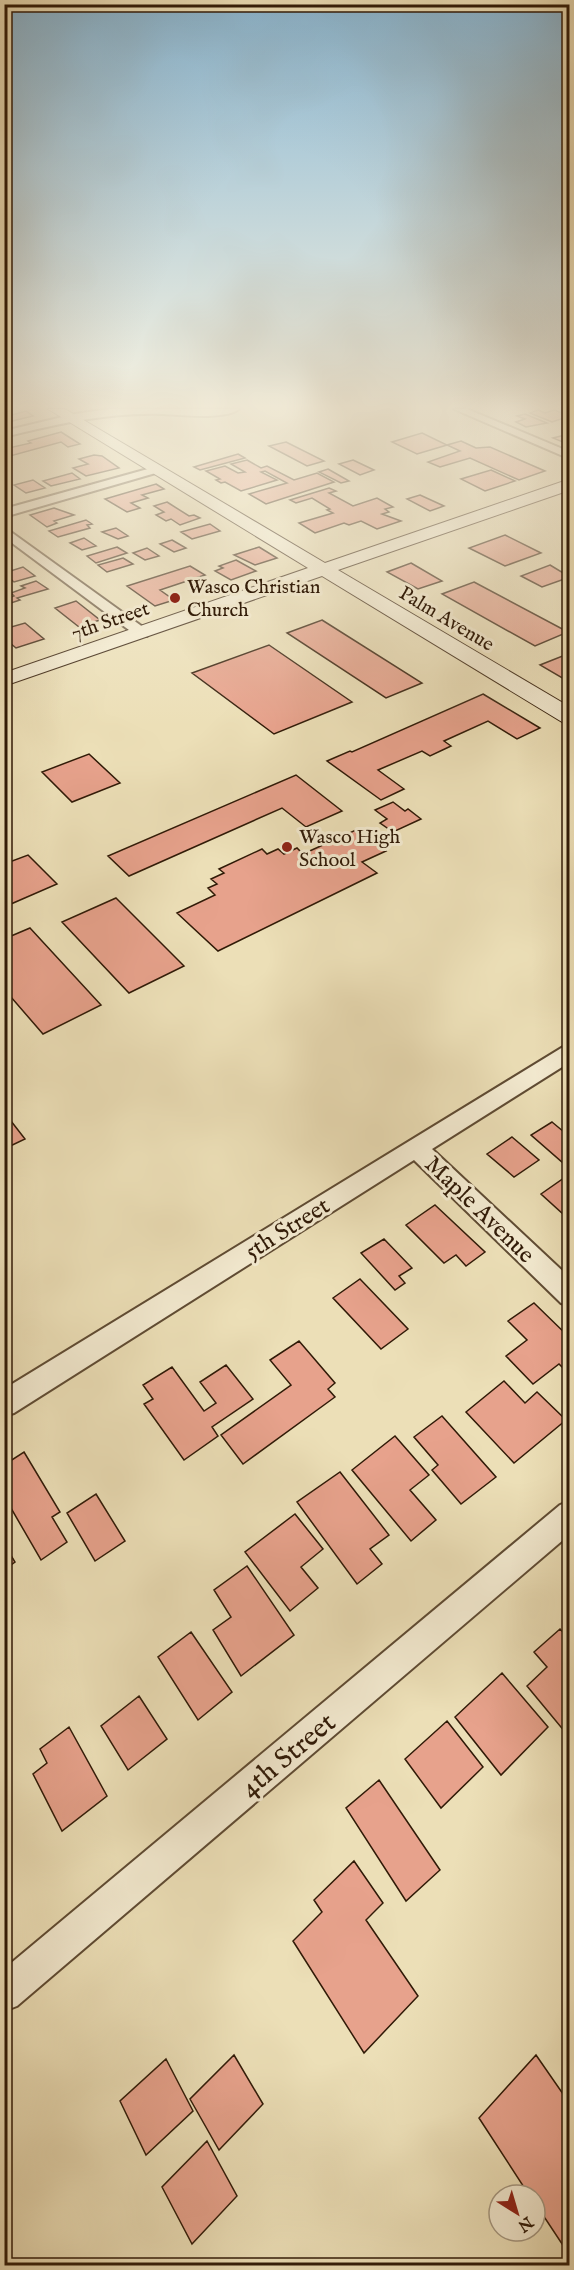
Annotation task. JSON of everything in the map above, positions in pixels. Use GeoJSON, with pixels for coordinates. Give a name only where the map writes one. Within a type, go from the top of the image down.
{"type":"FeatureCollection","features":[{"type":"Feature","properties":{"kind":"main road","name":"Palm Avenue"},"geometry":{"type":"LineString","coordinates":[[230,515],[570,717]]}},
{"type":"Feature","properties":{"kind":"main road","name":"7th Street"},"geometry":{"type":"LineString","coordinates":[[4,680],[481,515]]}},
{"type":"Feature","properties":{"kind":"street"},"geometry":{"type":"LineString","coordinates":[[4,531],[142,633]]}},
{"type":"Feature","properties":{"kind":"street","name":"5th Street"},"geometry":{"type":"LineString","coordinates":[[4,1404],[570,1052]]}},
{"type":"Feature","properties":{"kind":"street","name":"Maple Avenue"},"geometry":{"type":"LineString","coordinates":[[416,1148],[570,1295]]}},
{"type":"Feature","properties":{"kind":"street","name":"4th Street"},"geometry":{"type":"LineString","coordinates":[[4,1993],[570,1515]]}},
{"type":"Feature","properties":{"kind":"building"},"geometry":{"type":"Polygon","coordinates":[[[30,515],[74,515],[54,521],[57,523],[47,527],[30,515]]]}},
{"type":"Feature","properties":{"kind":"building"},"geometry":{"type":"Polygon","coordinates":[[[156,515],[194,515],[200,518],[180,525],[171,519],[166,521],[156,515]]]}},
{"type":"Feature","properties":{"kind":"building"},"geometry":{"type":"Polygon","coordinates":[[[326,515],[385,515],[401,521],[377,529],[361,521],[349,525],[344,523],[315,533],[299,523],[326,515]]]}},
{"type":"Feature","properties":{"kind":"building"},"geometry":{"type":"Polygon","coordinates":[[[86,520],[92,524],[87,525],[90,528],[58,537],[49,531],[86,520]]]}},
{"type":"Feature","properties":{"kind":"building"},"geometry":{"type":"Polygon","coordinates":[[[210,524],[220,531],[192,539],[181,532],[210,524]]]}},
{"type":"Feature","properties":{"kind":"building"},"geometry":{"type":"Polygon","coordinates":[[[116,528],[128,536],[118,539],[102,532],[116,528]]]}},
{"type":"Feature","properties":{"kind":"building"},"geometry":{"type":"Polygon","coordinates":[[[505,535],[541,553],[505,566],[469,548],[505,535]]]}},
{"type":"Feature","properties":{"kind":"building"},"geometry":{"type":"Polygon","coordinates":[[[84,538],[96,546],[82,550],[70,543],[84,538]]]}},
{"type":"Feature","properties":{"kind":"building"},"geometry":{"type":"Polygon","coordinates":[[[172,540],[186,548],[174,552],[160,544],[172,540]]]}},
{"type":"Feature","properties":{"kind":"building"},"geometry":{"type":"Polygon","coordinates":[[[117,547],[127,553],[96,563],[87,556],[117,547]]]}},
{"type":"Feature","properties":{"kind":"building"},"geometry":{"type":"Polygon","coordinates":[[[259,547],[277,558],[255,565],[234,555],[259,547]]]}},
{"type":"Feature","properties":{"kind":"building"},"geometry":{"type":"Polygon","coordinates":[[[147,548],[159,556],[145,560],[133,553],[147,548]]]}},
{"type":"Feature","properties":{"kind":"building"},"geometry":{"type":"Polygon","coordinates":[[[123,558],[133,564],[107,572],[98,565],[123,558]]]}},
{"type":"Feature","properties":{"kind":"building"},"geometry":{"type":"Polygon","coordinates":[[[236,560],[256,571],[231,580],[215,571],[223,568],[219,566],[236,560]]]}},
{"type":"Feature","properties":{"kind":"building"},"geometry":{"type":"Polygon","coordinates":[[[411,563],[442,581],[418,589],[387,572],[411,563]]]}},
{"type":"Feature","properties":{"kind":"building"},"geometry":{"type":"Polygon","coordinates":[[[550,565],[570,577],[542,587],[521,576],[550,565]]]}},
{"type":"Feature","properties":{"kind":"building"},"geometry":{"type":"Polygon","coordinates":[[[190,566],[205,575],[160,590],[174,600],[155,606],[127,586],[190,566]]]}},
{"type":"Feature","properties":{"kind":"building"},"geometry":{"type":"Polygon","coordinates":[[[23,567],[35,576],[14,582],[8,577],[4,578],[4,573],[23,567]]]}},
{"type":"Feature","properties":{"kind":"building"},"geometry":{"type":"Polygon","coordinates":[[[36,581],[48,589],[17,598],[20,600],[11,603],[5,599],[14,596],[11,593],[25,588],[21,586],[36,581]]]}},
{"type":"Feature","properties":{"kind":"building"},"geometry":{"type":"Polygon","coordinates":[[[474,582],[568,632],[535,646],[442,594],[474,582]]]}},
{"type":"Feature","properties":{"kind":"building"},"geometry":{"type":"Polygon","coordinates":[[[76,601],[100,620],[79,627],[55,608],[76,601]]]}},
{"type":"Feature","properties":{"kind":"building"},"geometry":{"type":"Polygon","coordinates":[[[322,620],[422,683],[386,698],[287,633],[322,620]]]}},
{"type":"Feature","properties":{"kind":"building"},"geometry":{"type":"Polygon","coordinates":[[[25,623],[44,639],[16,648],[4,638],[4,629],[25,623]]]}},
{"type":"Feature","properties":{"kind":"building"},"geometry":{"type":"Polygon","coordinates":[[[269,645],[352,702],[274,734],[192,673],[269,645]]]}},
{"type":"Feature","properties":{"kind":"building"},"geometry":{"type":"Polygon","coordinates":[[[570,653],[570,677],[564,679],[540,665],[570,653]]]}},
{"type":"Feature","properties":{"kind":"building"},"geometry":{"type":"Polygon","coordinates":[[[483,694],[540,728],[517,739],[488,721],[444,741],[451,746],[430,756],[422,751],[378,770],[404,789],[381,800],[327,761],[352,752],[483,694]]]}},
{"type":"Feature","properties":{"kind":"building"},"geometry":{"type":"Polygon","coordinates":[[[89,754],[120,783],[72,802],[42,772],[89,754]]]}},
{"type":"Feature","properties":{"kind":"building"},"geometry":{"type":"Polygon","coordinates":[[[296,775],[342,811],[306,827],[282,808],[129,876],[108,856],[296,775]]]}},
{"type":"Feature","properties":{"kind":"building"},"geometry":{"type":"Polygon","coordinates":[[[393,802],[405,811],[408,809],[421,819],[393,832],[380,823],[387,819],[375,810],[393,802]]]}},
{"type":"Feature","properties":{"kind":"building"},"geometry":{"type":"Polygon","coordinates":[[[358,829],[386,851],[362,862],[377,873],[218,951],[177,913],[215,895],[208,888],[217,884],[211,879],[224,873],[219,869],[262,849],[267,854],[278,849],[284,854],[297,848],[303,854],[358,829]]]}},
{"type":"Feature","properties":{"kind":"building"},"geometry":{"type":"Polygon","coordinates":[[[28,855],[57,884],[4,907],[4,864],[28,855]]]}},
{"type":"Feature","properties":{"kind":"building"},"geometry":{"type":"Polygon","coordinates":[[[116,898],[184,966],[129,993],[62,922],[116,898]]]}},
{"type":"Feature","properties":{"kind":"building"},"geometry":{"type":"Polygon","coordinates":[[[30,928],[101,1005],[43,1034],[4,989],[4,939],[30,928]]]}},
{"type":"Feature","properties":{"kind":"building"},"geometry":{"type":"Polygon","coordinates":[[[4,1112],[25,1139],[4,1149],[4,1112]]]}},
{"type":"Feature","properties":{"kind":"building"},"geometry":{"type":"Polygon","coordinates":[[[552,1122],[570,1137],[570,1169],[531,1135],[552,1122]]]}},
{"type":"Feature","properties":{"kind":"building"},"geometry":{"type":"Polygon","coordinates":[[[512,1137],[539,1160],[514,1177],[487,1154],[512,1137]]]}},
{"type":"Feature","properties":{"kind":"building"},"geometry":{"type":"Polygon","coordinates":[[[564,1178],[570,1183],[570,1209],[563,1214],[541,1194],[564,1178]]]}},
{"type":"Feature","properties":{"kind":"building"},"geometry":{"type":"Polygon","coordinates":[[[435,1205],[485,1252],[466,1266],[456,1255],[444,1263],[406,1225],[435,1205]]]}},
{"type":"Feature","properties":{"kind":"building"},"geometry":{"type":"Polygon","coordinates":[[[384,1239],[412,1268],[399,1276],[405,1283],[395,1290],[361,1253],[384,1239]]]}},
{"type":"Feature","properties":{"kind":"building"},"geometry":{"type":"Polygon","coordinates":[[[360,1279],[408,1329],[381,1349],[333,1298],[360,1279]]]}},
{"type":"Feature","properties":{"kind":"building"},"geometry":{"type":"Polygon","coordinates":[[[534,1303],[570,1338],[570,1367],[565,1370],[559,1364],[533,1384],[506,1356],[527,1340],[508,1321],[534,1303]]]}},
{"type":"Feature","properties":{"kind":"building"},"geometry":{"type":"Polygon","coordinates":[[[299,1341],[335,1383],[328,1389],[335,1397],[243,1464],[221,1435],[291,1385],[270,1360],[299,1341]]]}},
{"type":"Feature","properties":{"kind":"building"},"geometry":{"type":"Polygon","coordinates":[[[226,1365],[253,1399],[212,1427],[218,1436],[184,1460],[144,1404],[153,1399],[143,1385],[172,1367],[204,1411],[216,1403],[200,1382],[226,1365]]]}},
{"type":"Feature","properties":{"kind":"building"},"geometry":{"type":"Polygon","coordinates":[[[504,1381],[525,1403],[537,1392],[566,1420],[514,1463],[466,1412],[504,1381]]]}},
{"type":"Feature","properties":{"kind":"building"},"geometry":{"type":"Polygon","coordinates":[[[442,1416],[496,1477],[461,1504],[432,1470],[438,1465],[414,1437],[442,1416]]]}},
{"type":"Feature","properties":{"kind":"building"},"geometry":{"type":"Polygon","coordinates":[[[395,1436],[429,1475],[410,1490],[436,1520],[411,1541],[352,1470],[395,1436]]]}},
{"type":"Feature","properties":{"kind":"building"},"geometry":{"type":"Polygon","coordinates":[[[24,1452],[60,1512],[52,1517],[67,1542],[41,1560],[4,1496],[4,1465],[24,1452]]]}},
{"type":"Feature","properties":{"kind":"building"},"geometry":{"type":"Polygon","coordinates":[[[340,1472],[389,1535],[370,1549],[382,1564],[357,1584],[297,1502],[340,1472]]]}},
{"type":"Feature","properties":{"kind":"building"},"geometry":{"type":"Polygon","coordinates":[[[96,1494],[125,1541],[95,1561],[67,1513],[96,1494]]]}},
{"type":"Feature","properties":{"kind":"building"},"geometry":{"type":"Polygon","coordinates":[[[295,1514],[323,1549],[301,1567],[318,1588],[290,1611],[245,1552],[295,1514]]]}},
{"type":"Feature","properties":{"kind":"building"},"geometry":{"type":"Polygon","coordinates":[[[4,1544],[15,1562],[4,1570],[4,1544]]]}},
{"type":"Feature","properties":{"kind":"building"},"geometry":{"type":"Polygon","coordinates":[[[247,1566],[294,1635],[241,1676],[213,1630],[231,1617],[214,1590],[247,1566]]]}},
{"type":"Feature","properties":{"kind":"building"},"geometry":{"type":"Polygon","coordinates":[[[560,1629],[570,1640],[570,1738],[527,1686],[547,1667],[534,1652],[560,1629]]]}},
{"type":"Feature","properties":{"kind":"building"},"geometry":{"type":"Polygon","coordinates":[[[191,1632],[232,1692],[198,1720],[158,1657],[191,1632]]]}},
{"type":"Feature","properties":{"kind":"building"},"geometry":{"type":"Polygon","coordinates":[[[502,1673],[548,1727],[501,1775],[455,1717],[502,1673]]]}},
{"type":"Feature","properties":{"kind":"building"},"geometry":{"type":"Polygon","coordinates":[[[139,1696],[167,1739],[128,1770],[101,1726],[139,1696]]]}},
{"type":"Feature","properties":{"kind":"building"},"geometry":{"type":"Polygon","coordinates":[[[447,1721],[483,1767],[441,1808],[405,1759],[447,1721]]]}},
{"type":"Feature","properties":{"kind":"building"},"geometry":{"type":"Polygon","coordinates":[[[69,1727],[107,1796],[62,1831],[33,1774],[47,1763],[40,1749],[69,1727]]]}},
{"type":"Feature","properties":{"kind":"building"},"geometry":{"type":"Polygon","coordinates":[[[379,1780],[440,1870],[406,1901],[346,1808],[379,1780]]]}},
{"type":"Feature","properties":{"kind":"building"},"geometry":{"type":"Polygon","coordinates":[[[354,1861],[383,1903],[366,1920],[418,1996],[364,2053],[293,1941],[322,1912],[314,1900],[354,1861]]]}},
{"type":"Feature","properties":{"kind":"building"},"geometry":{"type":"Polygon","coordinates":[[[234,2055],[263,2104],[219,2150],[190,2099],[234,2055]]]}},
{"type":"Feature","properties":{"kind":"building"},"geometry":{"type":"Polygon","coordinates":[[[536,2055],[570,2104],[570,2256],[547,2221],[547,2183],[521,2183],[479,2118],[536,2055]]]}},
{"type":"Feature","properties":{"kind":"building"},"geometry":{"type":"Polygon","coordinates":[[[166,2059],[193,2111],[146,2155],[120,2101],[166,2059]]]}},
{"type":"Feature","properties":{"kind":"building"},"geometry":{"type":"Polygon","coordinates":[[[207,2141],[237,2196],[192,2244],[162,2187],[207,2141]]]}},
{"type":"Feature","properties":{"kind":"place","name":"Wasco Christian Church"},"geometry":{"type":"Point","coordinates":[175,598]}},
{"type":"Feature","properties":{"kind":"place","name":"Wasco High School"},"geometry":{"type":"Point","coordinates":[287,847]}}]}
